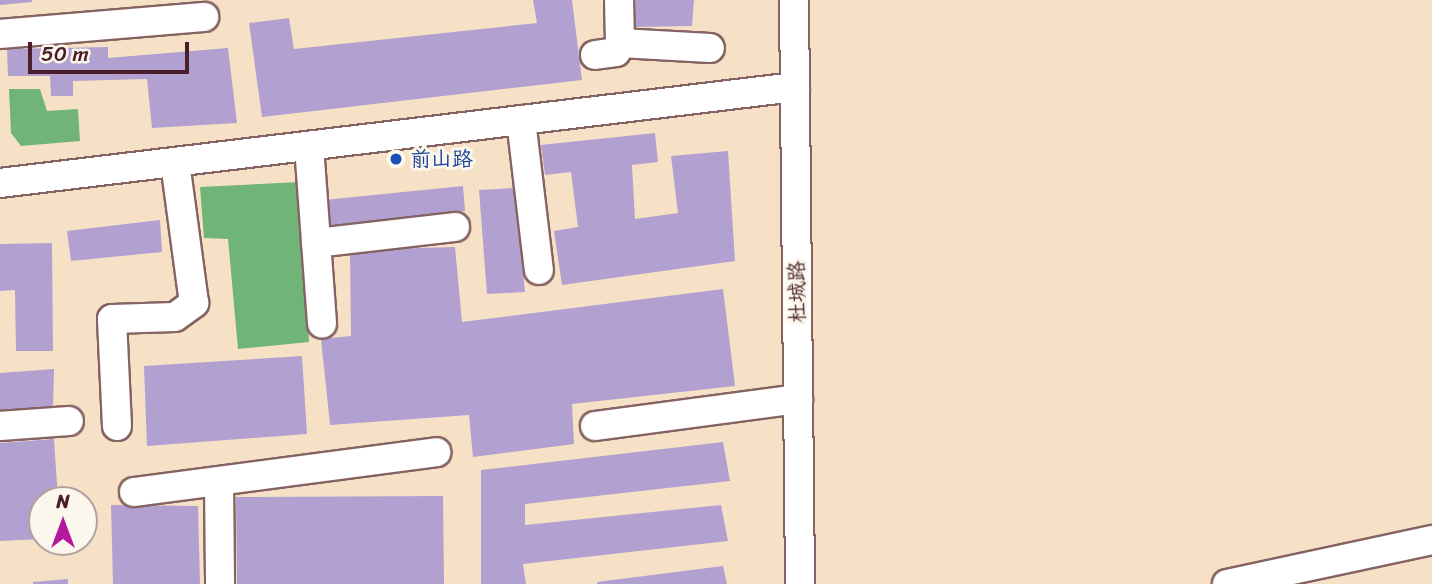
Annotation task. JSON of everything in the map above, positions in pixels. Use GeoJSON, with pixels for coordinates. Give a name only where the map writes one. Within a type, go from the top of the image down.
{"type":"FeatureCollection","features":[{"type":"Feature","properties":{"kind":"street"},"geometry":{"type":"LineString","coordinates":[[595,55],[616,52],[620,43],[619,0]]}},
{"type":"Feature","properties":{"kind":"street","name":"杜城路"},"geometry":{"type":"LineString","coordinates":[[794,0],[800,584]]}},
{"type":"Feature","properties":{"kind":"street"},"geometry":{"type":"LineString","coordinates":[[0,34],[132,11],[204,17]]}},
{"type":"Feature","properties":{"kind":"street"},"geometry":{"type":"LineString","coordinates":[[620,43],[710,48]]}},
{"type":"Feature","properties":{"kind":"street"},"geometry":{"type":"LineString","coordinates":[[0,183],[794,88]]}},
{"type":"Feature","properties":{"kind":"street"},"geometry":{"type":"LineString","coordinates":[[521,121],[539,270]]}},
{"type":"Feature","properties":{"kind":"street"},"geometry":{"type":"LineString","coordinates":[[309,146],[322,324]]}},
{"type":"Feature","properties":{"kind":"street"},"geometry":{"type":"LineString","coordinates":[[117,426],[112,319],[174,317],[194,303],[175,162]]}},
{"type":"Feature","properties":{"kind":"street"},"geometry":{"type":"LineString","coordinates":[[316,243],[455,227]]}},
{"type":"Feature","properties":{"kind":"street"},"geometry":{"type":"LineString","coordinates":[[595,426],[798,399]]}},
{"type":"Feature","properties":{"kind":"street"},"geometry":{"type":"LineString","coordinates":[[0,426],[69,421]]}},
{"type":"Feature","properties":{"kind":"street"},"geometry":{"type":"LineString","coordinates":[[134,492],[219,483],[436,452]]}},
{"type":"Feature","properties":{"kind":"street"},"geometry":{"type":"LineString","coordinates":[[219,483],[219,584]]}},
{"type":"Feature","properties":{"kind":"street"},"geometry":{"type":"LineString","coordinates":[[1227,584],[1432,540]]}},
{"type":"Feature","properties":{"kind":"green space"},"geometry":{"type":"Polygon","coordinates":[[[9,89],[40,89],[47,111],[78,109],[80,141],[21,146],[11,133],[9,89]]]}},
{"type":"Feature","properties":{"kind":"green space"},"geometry":{"type":"Polygon","coordinates":[[[300,182],[309,342],[238,349],[228,239],[204,238],[200,187],[300,182]]]}},
{"type":"Feature","properties":{"kind":"building"},"geometry":{"type":"Polygon","coordinates":[[[0,0],[32,0],[32,2],[0,5],[0,0]]]}},
{"type":"Feature","properties":{"kind":"building"},"geometry":{"type":"Polygon","coordinates":[[[533,0],[572,0],[582,80],[262,117],[249,23],[289,18],[294,49],[537,23],[533,0]]]}},
{"type":"Feature","properties":{"kind":"building"},"geometry":{"type":"Polygon","coordinates":[[[635,0],[694,0],[692,26],[636,27],[635,0]]]}},
{"type":"Feature","properties":{"kind":"building"},"geometry":{"type":"Polygon","coordinates":[[[108,47],[108,58],[228,48],[237,123],[152,128],[147,79],[73,81],[73,96],[51,96],[50,76],[8,76],[7,49],[108,47]]]}},
{"type":"Feature","properties":{"kind":"building"},"geometry":{"type":"Polygon","coordinates":[[[655,133],[658,162],[632,165],[635,219],[678,213],[671,156],[728,151],[735,261],[562,285],[554,231],[578,227],[571,172],[545,175],[541,145],[655,133]]]}},
{"type":"Feature","properties":{"kind":"building"},"geometry":{"type":"Polygon","coordinates":[[[463,186],[465,211],[328,227],[324,200],[463,186]]]}},
{"type":"Feature","properties":{"kind":"building"},"geometry":{"type":"Polygon","coordinates":[[[514,188],[525,292],[487,294],[479,190],[514,188]]]}},
{"type":"Feature","properties":{"kind":"building"},"geometry":{"type":"Polygon","coordinates":[[[160,220],[162,252],[71,261],[67,231],[160,220]]]}},
{"type":"Feature","properties":{"kind":"building"},"geometry":{"type":"Polygon","coordinates":[[[52,243],[53,351],[16,351],[15,290],[0,291],[0,244],[52,243]]]}},
{"type":"Feature","properties":{"kind":"building"},"geometry":{"type":"Polygon","coordinates":[[[455,247],[462,322],[723,289],[735,386],[572,404],[574,444],[473,457],[469,415],[330,425],[321,339],[351,336],[350,250],[455,247]]]}},
{"type":"Feature","properties":{"kind":"building"},"geometry":{"type":"Polygon","coordinates":[[[302,356],[307,434],[147,446],[144,366],[302,356]]]}},
{"type":"Feature","properties":{"kind":"building"},"geometry":{"type":"Polygon","coordinates":[[[54,369],[53,408],[0,410],[0,373],[54,369]]]}},
{"type":"Feature","properties":{"kind":"building"},"geometry":{"type":"Polygon","coordinates":[[[54,439],[57,486],[28,486],[28,540],[0,541],[0,443],[54,439]]]}},
{"type":"Feature","properties":{"kind":"building"},"geometry":{"type":"Polygon","coordinates":[[[723,442],[730,481],[525,504],[525,525],[721,505],[728,541],[523,564],[526,584],[481,584],[481,470],[723,442]]]}},
{"type":"Feature","properties":{"kind":"building"},"geometry":{"type":"Polygon","coordinates":[[[443,496],[444,584],[237,584],[236,497],[443,496]]]}},
{"type":"Feature","properties":{"kind":"building"},"geometry":{"type":"Polygon","coordinates":[[[111,505],[198,506],[200,584],[113,584],[111,505]]]}},
{"type":"Feature","properties":{"kind":"building"},"geometry":{"type":"Polygon","coordinates":[[[723,566],[727,584],[597,584],[597,582],[723,566]]]}},
{"type":"Feature","properties":{"kind":"building"},"geometry":{"type":"Polygon","coordinates":[[[68,579],[68,584],[33,584],[33,582],[68,579]]]}},
{"type":"Feature","properties":{"kind":"place","name":"前山路"},"geometry":{"type":"Point","coordinates":[396,159]}}]}
